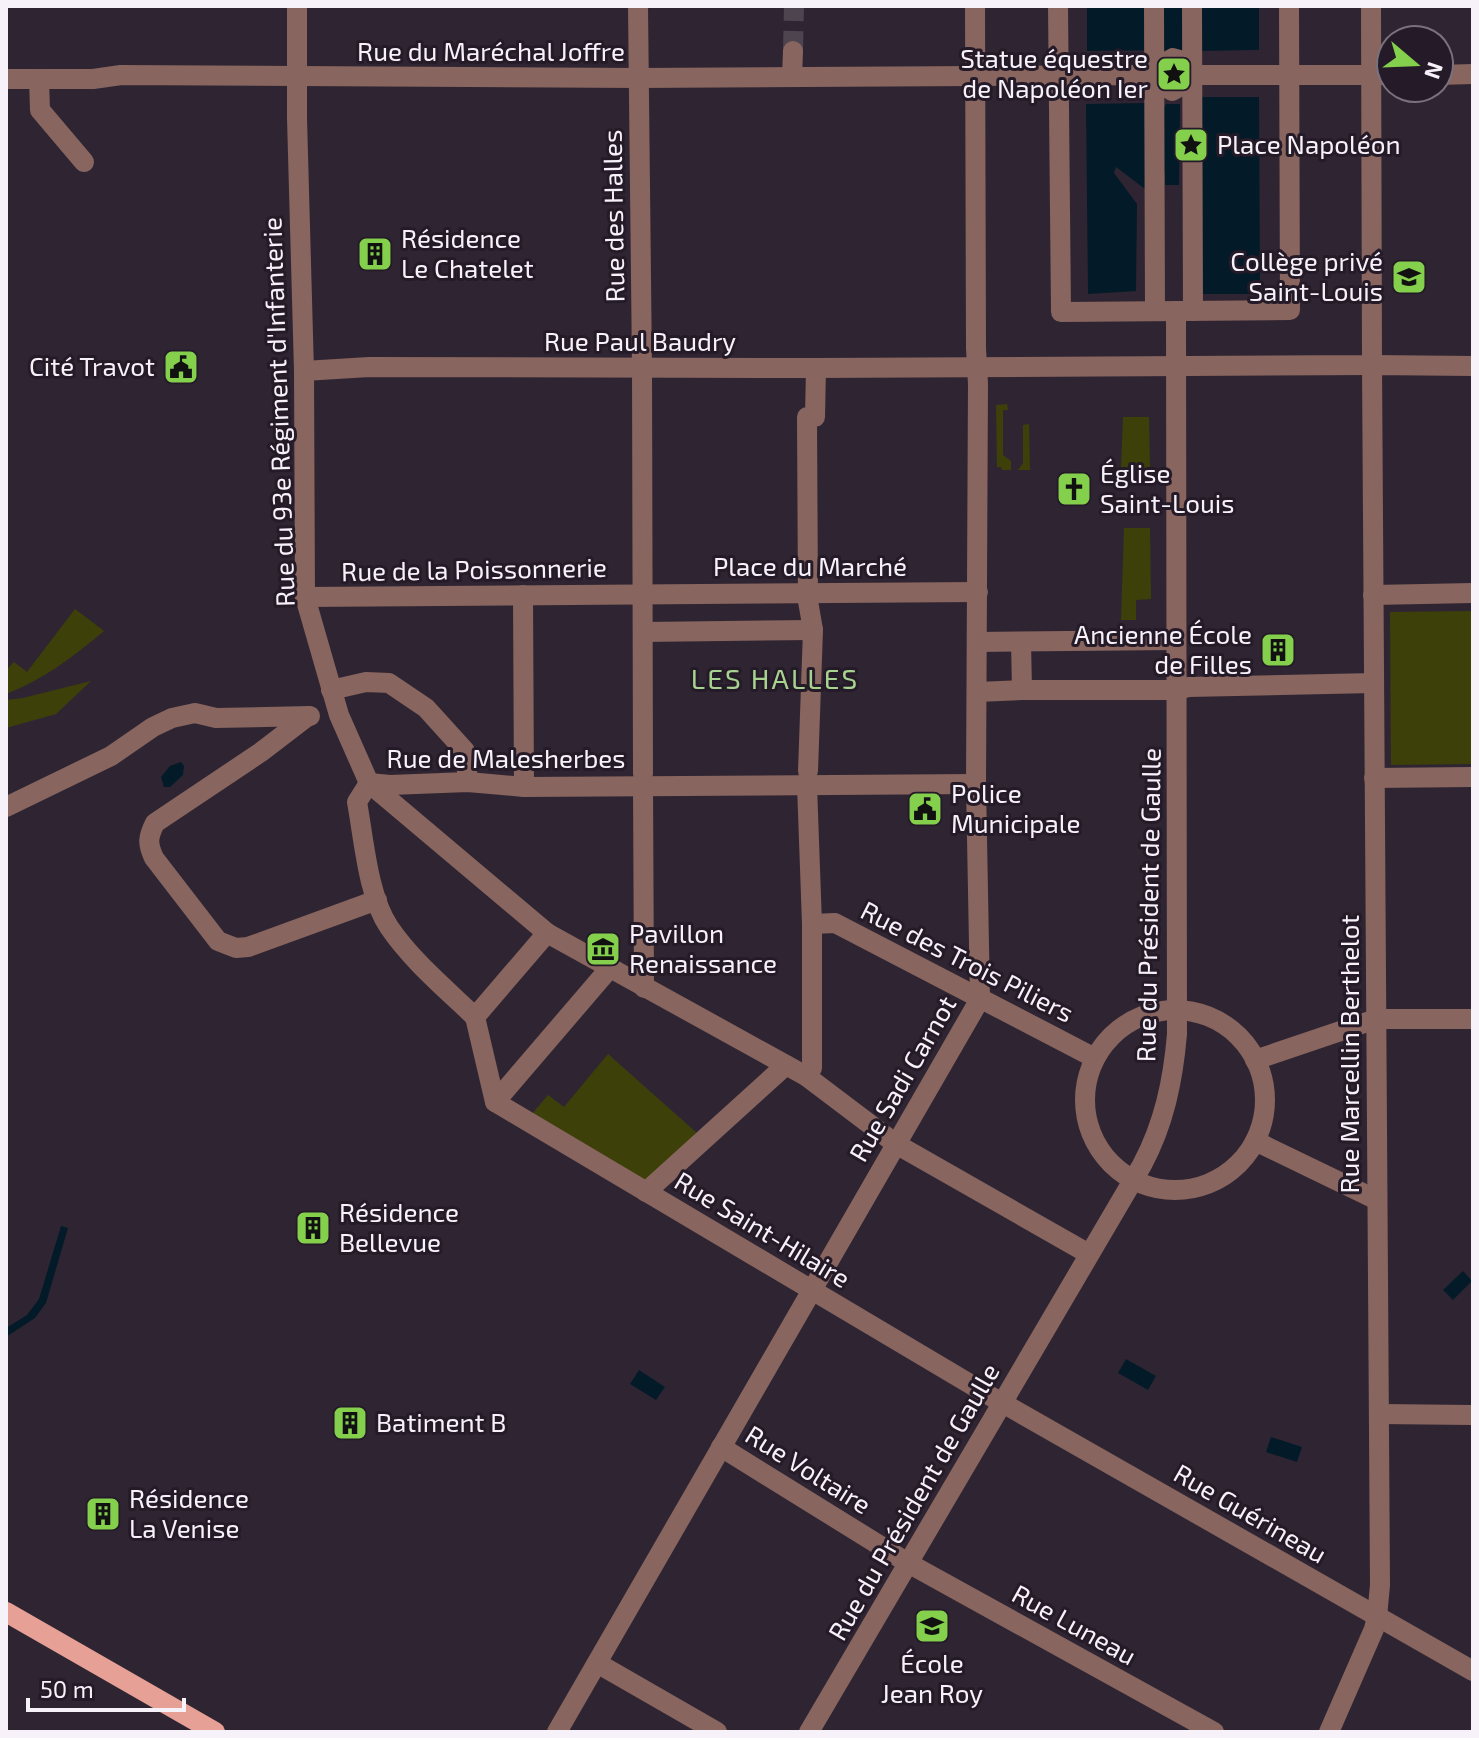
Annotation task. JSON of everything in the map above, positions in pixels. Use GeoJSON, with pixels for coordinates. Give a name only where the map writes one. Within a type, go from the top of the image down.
{"type":"FeatureCollection","features":[{"type":"Feature","properties":{"kind":"main road"},"geometry":{"type":"LineString","coordinates":[[6,1612],[215,1732]]}},
{"type":"Feature","properties":{"kind":"street","name":"Rue du 93e Régiment d'Infanterie"},"geometry":{"type":"LineString","coordinates":[[297,6],[305,597],[339,715],[369,783]]}},
{"type":"Feature","properties":{"kind":"street","name":"Rue des Halles"},"geometry":{"type":"LineString","coordinates":[[638,6],[644,988]]}},
{"type":"Feature","properties":{"kind":"street"},"geometry":{"type":"LineString","coordinates":[[975,6],[976,368],[1473,366]]}},
{"type":"Feature","properties":{"kind":"street"},"geometry":{"type":"LineString","coordinates":[[1058,6],[1061,312],[1290,310],[1289,6]]}},
{"type":"Feature","properties":{"kind":"street"},"geometry":{"type":"LineString","coordinates":[[1154,6],[1158,75],[1154,113],[1155,311]]}},
{"type":"Feature","properties":{"kind":"street"},"geometry":{"type":"LineString","coordinates":[[1175,366],[1184,311],[1192,6]]}},
{"type":"Feature","properties":{"kind":"street"},"geometry":{"type":"LineString","coordinates":[[1371,6],[1375,34]]}},
{"type":"Feature","properties":{"kind":"street"},"geometry":{"type":"LineString","coordinates":[[792,77],[793,51]]}},
{"type":"Feature","properties":{"kind":"street","name":"Rue du Maréchal Joffre"},"geometry":{"type":"LineString","coordinates":[[6,79],[93,79],[121,75],[638,78],[1059,75]]}},
{"type":"Feature","properties":{"kind":"street"},"geometry":{"type":"LineString","coordinates":[[1059,75],[1158,75]]}},
{"type":"Feature","properties":{"kind":"street"},"geometry":{"type":"LineString","coordinates":[[1158,75],[1163,85],[1172,91],[1182,86],[1188,75]]}},
{"type":"Feature","properties":{"kind":"street"},"geometry":{"type":"LineString","coordinates":[[1188,75],[1375,75]]}},
{"type":"Feature","properties":{"kind":"street"},"geometry":{"type":"LineString","coordinates":[[39,79],[40,110],[84,162]]}},
{"type":"Feature","properties":{"kind":"street"},"geometry":{"type":"LineString","coordinates":[[1372,365],[1380,104]]}},
{"type":"Feature","properties":{"kind":"street","name":"Rue Marcellin Berthelot"},"geometry":{"type":"LineString","coordinates":[[1329,1732],[1377,1617],[1380,1585],[1372,365]]}},
{"type":"Feature","properties":{"kind":"street","name":"Rue du Président de Gaulle"},"geometry":{"type":"LineString","coordinates":[[809,1732],[1132,1180],[1156,1137],[1169,1096],[1177,1034],[1175,366]]}},
{"type":"Feature","properties":{"kind":"street","name":"Rue Paul Baudry"},"geometry":{"type":"LineString","coordinates":[[304,371],[369,367],[976,368]]}},
{"type":"Feature","properties":{"kind":"street"},"geometry":{"type":"LineString","coordinates":[[806,1076],[812,1068],[808,778],[813,630],[800,453],[807,417],[815,417],[816,368]]}},
{"type":"Feature","properties":{"kind":"street","name":"Rue Sadi Carnot"},"geometry":{"type":"LineString","coordinates":[[557,1732],[980,999],[976,784],[976,368]]}},
{"type":"Feature","properties":{"kind":"street","name":"Place du Marché"},"geometry":{"type":"LineString","coordinates":[[643,594],[978,592]]}},
{"type":"Feature","properties":{"kind":"street"},"geometry":{"type":"LineString","coordinates":[[1373,595],[1473,593]]}},
{"type":"Feature","properties":{"kind":"street","name":"Rue de la Poissonnerie"},"geometry":{"type":"LineString","coordinates":[[305,597],[643,594]]}},
{"type":"Feature","properties":{"kind":"street"},"geometry":{"type":"LineString","coordinates":[[523,595],[524,787]]}},
{"type":"Feature","properties":{"kind":"street"},"geometry":{"type":"LineString","coordinates":[[643,632],[813,630]]}},
{"type":"Feature","properties":{"kind":"street"},"geometry":{"type":"LineString","coordinates":[[978,642],[1176,640]]}},
{"type":"Feature","properties":{"kind":"street"},"geometry":{"type":"LineString","coordinates":[[1021,642],[1022,690]]}},
{"type":"Feature","properties":{"kind":"street"},"geometry":{"type":"LineString","coordinates":[[331,690],[366,682],[389,683],[426,708],[465,751],[468,782]]}},
{"type":"Feature","properties":{"kind":"street"},"geometry":{"type":"LineString","coordinates":[[977,692],[1177,690],[1188,687],[1374,683]]}},
{"type":"Feature","properties":{"kind":"street"},"geometry":{"type":"LineString","coordinates":[[6,807],[111,756],[153,727],[172,718],[195,713],[216,718],[257,719],[339,715]]}},
{"type":"Feature","properties":{"kind":"street"},"geometry":{"type":"LineString","coordinates":[[308,716],[261,752],[155,823],[148,836],[148,846],[218,941],[236,948],[248,947],[377,900]]}},
{"type":"Feature","properties":{"kind":"street"},"geometry":{"type":"LineString","coordinates":[[257,719],[256,736],[261,752]]}},
{"type":"Feature","properties":{"kind":"street"},"geometry":{"type":"LineString","coordinates":[[1374,778],[1473,777]]}},
{"type":"Feature","properties":{"kind":"street"},"geometry":{"type":"LineString","coordinates":[[643,780],[808,778],[976,784]]}},
{"type":"Feature","properties":{"kind":"street","name":"Rue de Malesherbes"},"geometry":{"type":"LineString","coordinates":[[369,783],[468,782],[524,787],[643,780]]}},
{"type":"Feature","properties":{"kind":"street"},"geometry":{"type":"LineString","coordinates":[[495,1102],[475,1017],[411,953],[389,926],[377,900],[357,802],[369,783],[547,933],[806,1076],[896,1144],[1089,1254]]}},
{"type":"Feature","properties":{"kind":"street","name":"Rue des Trois Piliers"},"geometry":{"type":"LineString","coordinates":[[812,924],[835,923],[1095,1058]]}},
{"type":"Feature","properties":{"kind":"street"},"geometry":{"type":"LineString","coordinates":[[475,1017],[547,933]]}},
{"type":"Feature","properties":{"kind":"street"},"geometry":{"type":"LineString","coordinates":[[495,1102],[609,969]]}},
{"type":"Feature","properties":{"kind":"street"},"geometry":{"type":"LineString","coordinates":[[1177,1010],[1208,1017],[1235,1034],[1255,1060],[1262,1079],[1264,1100],[1262,1121],[1255,1141],[1244,1158],[1229,1172],[1202,1186],[1172,1191],[1151,1188],[1132,1180],[1102,1154],[1086,1118],[1087,1079],[1095,1058],[1114,1033],[1152,1013],[1177,1010]]}},
{"type":"Feature","properties":{"kind":"street"},"geometry":{"type":"LineString","coordinates":[[1255,1060],[1376,1019],[1473,1019]]}},
{"type":"Feature","properties":{"kind":"street"},"geometry":{"type":"LineString","coordinates":[[646,1192],[786,1065]]}},
{"type":"Feature","properties":{"kind":"street","name":"Rue Saint-Hilaire"},"geometry":{"type":"LineString","coordinates":[[495,1102],[1002,1403]]}},
{"type":"Feature","properties":{"kind":"street"},"geometry":{"type":"LineString","coordinates":[[1255,1141],[1377,1200]]}},
{"type":"Feature","properties":{"kind":"street","name":"Rue Guérineau"},"geometry":{"type":"LineString","coordinates":[[1002,1403],[1473,1671]]}},
{"type":"Feature","properties":{"kind":"street"},"geometry":{"type":"LineString","coordinates":[[1379,1414],[1473,1415]]}},
{"type":"Feature","properties":{"kind":"street","name":"Rue Voltaire"},"geometry":{"type":"LineString","coordinates":[[721,1447],[908,1563]]}},
{"type":"Feature","properties":{"kind":"street","name":"Rue Luneau"},"geometry":{"type":"LineString","coordinates":[[908,1563],[1214,1732]]}},
{"type":"Feature","properties":{"kind":"street"},"geometry":{"type":"LineString","coordinates":[[597,1663],[717,1732]]}},
{"type":"Feature","properties":{"kind":"shaded area"},"geometry":{"type":"Polygon","coordinates":[[[1007,404],[1008,410],[1003,410],[1003,455],[1011,461],[1011,470],[1002,470],[997,467],[996,405],[1007,404]]]}},
{"type":"Feature","properties":{"kind":"shaded area"},"geometry":{"type":"Polygon","coordinates":[[[1123,417],[1149,417],[1150,468],[1121,469],[1123,417]]]}},
{"type":"Feature","properties":{"kind":"shaded area"},"geometry":{"type":"Polygon","coordinates":[[[1029,424],[1030,470],[1018,470],[1023,463],[1023,425],[1029,424]]]}},
{"type":"Feature","properties":{"kind":"shaded area"},"geometry":{"type":"Polygon","coordinates":[[[1124,528],[1150,528],[1151,599],[1136,600],[1136,620],[1121,620],[1124,528]]]}},
{"type":"Feature","properties":{"kind":"shaded area"},"geometry":{"type":"Polygon","coordinates":[[[75,609],[104,631],[58,667],[6,694],[6,670],[14,662],[27,672],[75,609]]]}},
{"type":"Feature","properties":{"kind":"shaded area"},"geometry":{"type":"Polygon","coordinates":[[[1473,611],[1473,764],[1391,765],[1390,612],[1473,611]]]}},
{"type":"Feature","properties":{"kind":"shaded area"},"geometry":{"type":"Polygon","coordinates":[[[91,681],[56,714],[6,728],[6,700],[91,681]]]}},
{"type":"Feature","properties":{"kind":"shaded area"},"geometry":{"type":"Polygon","coordinates":[[[608,1054],[698,1134],[648,1182],[532,1114],[548,1095],[564,1107],[608,1054]]]}},
{"type":"Feature","properties":{"kind":"water"},"geometry":{"type":"Polygon","coordinates":[[[1087,6],[1184,6],[1184,50],[1087,51],[1087,6]]]}},
{"type":"Feature","properties":{"kind":"water"},"geometry":{"type":"Polygon","coordinates":[[[1196,6],[1259,6],[1259,50],[1197,51],[1196,6]]]}},
{"type":"Feature","properties":{"kind":"water"},"geometry":{"type":"Polygon","coordinates":[[[1197,97],[1259,97],[1260,294],[1197,294],[1197,97]]]}},
{"type":"Feature","properties":{"kind":"water"},"geometry":{"type":"Polygon","coordinates":[[[1145,103],[1161,115],[1166,104],[1180,104],[1179,185],[1165,185],[1165,173],[1145,173],[1145,189],[1116,167],[1114,173],[1137,204],[1136,291],[1088,294],[1086,104],[1145,103]]]}},
{"type":"Feature","properties":{"kind":"water"},"geometry":{"type":"Polygon","coordinates":[[[181,762],[183,775],[170,787],[164,787],[161,777],[170,766],[181,762]]]}},
{"type":"Feature","properties":{"kind":"water"},"geometry":{"type":"Polygon","coordinates":[[[61,1226],[68,1228],[46,1303],[35,1318],[6,1337],[6,1328],[27,1315],[39,1299],[61,1226]]]}},
{"type":"Feature","properties":{"kind":"water"},"geometry":{"type":"Polygon","coordinates":[[[1463,1271],[1472,1281],[1453,1300],[1443,1290],[1463,1271]]]}},
{"type":"Feature","properties":{"kind":"water"},"geometry":{"type":"Polygon","coordinates":[[[1126,1359],[1156,1376],[1148,1390],[1118,1373],[1126,1359]]]}},
{"type":"Feature","properties":{"kind":"water"},"geometry":{"type":"Polygon","coordinates":[[[639,1370],[665,1387],[656,1400],[630,1384],[639,1370]]]}},
{"type":"Feature","properties":{"kind":"water"},"geometry":{"type":"Polygon","coordinates":[[[1271,1437],[1302,1447],[1297,1462],[1266,1452],[1271,1437]]]}},
{"type":"Feature","properties":{"kind":"tunnel"},"geometry":{"type":"LineString","coordinates":[[793,51],[794,6]]}},
{"type":"Feature","properties":{"kind":"place","name":"Statue équestre de Napoléon Ier"},"geometry":{"type":"Point","coordinates":[1174,74]}},
{"type":"Feature","properties":{"kind":"place","name":"Place Napoléon"},"geometry":{"type":"Point","coordinates":[1191,145]}},
{"type":"Feature","properties":{"kind":"place","name":"Résidence Le Chatelet"},"geometry":{"type":"Point","coordinates":[375,254]}},
{"type":"Feature","properties":{"kind":"place","name":"Collège privé Saint-Louis"},"geometry":{"type":"Point","coordinates":[1409,277]}},
{"type":"Feature","properties":{"kind":"place","name":"Cité Travot"},"geometry":{"type":"Point","coordinates":[181,367]}},
{"type":"Feature","properties":{"kind":"place","name":"Église Saint-Louis"},"geometry":{"type":"Point","coordinates":[1074,489]}},
{"type":"Feature","properties":{"kind":"place","name":"Ancienne École de Filles"},"geometry":{"type":"Point","coordinates":[1278,650]}},
{"type":"Feature","properties":{"kind":"place","name":"Police Municipale"},"geometry":{"type":"Point","coordinates":[925,809]}},
{"type":"Feature","properties":{"kind":"place","name":"Pavillon Renaissance"},"geometry":{"type":"Point","coordinates":[603,949]}},
{"type":"Feature","properties":{"kind":"place","name":"Résidence Bellevue"},"geometry":{"type":"Point","coordinates":[313,1228]}},
{"type":"Feature","properties":{"kind":"place","name":"Batiment B"},"geometry":{"type":"Point","coordinates":[350,1423]}},
{"type":"Feature","properties":{"kind":"place","name":"Résidence La Venise"},"geometry":{"type":"Point","coordinates":[103,1514]}},
{"type":"Feature","properties":{"kind":"place","name":"École Jean Roy"},"geometry":{"type":"Point","coordinates":[932,1626]}},
{"type":"Feature","properties":{"kind":"district","name":"LES HALLES"},"geometry":{"type":"Point","coordinates":[775,679]}}]}
